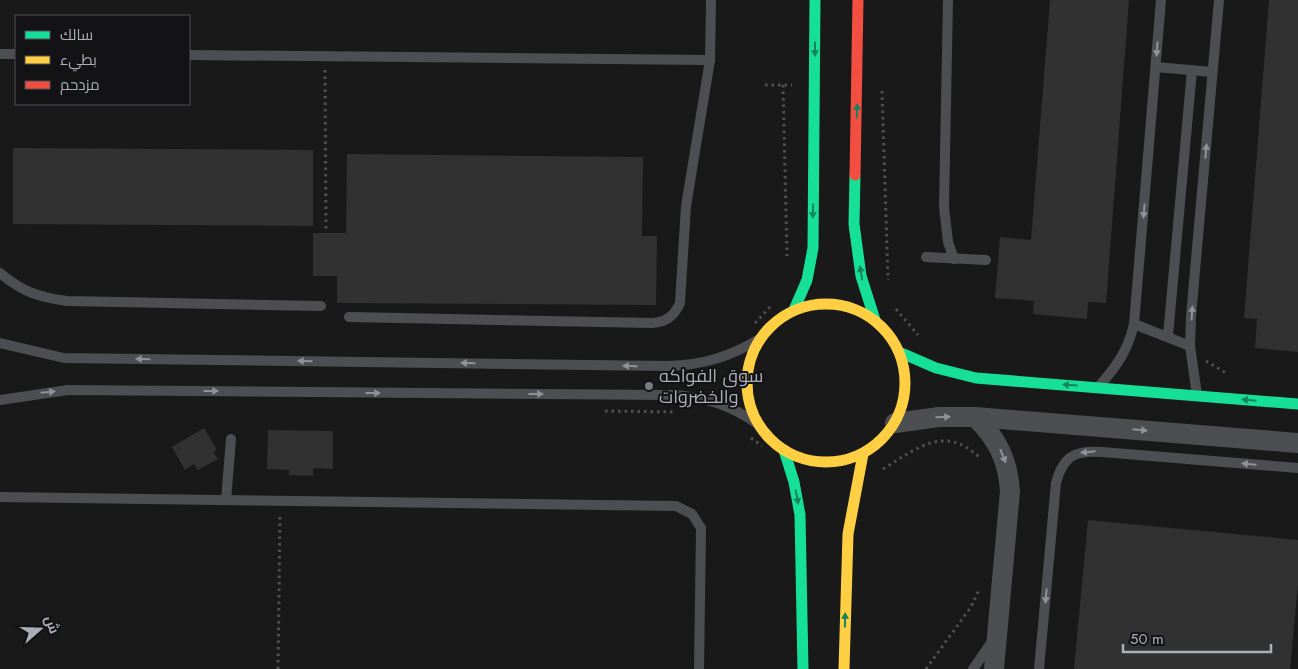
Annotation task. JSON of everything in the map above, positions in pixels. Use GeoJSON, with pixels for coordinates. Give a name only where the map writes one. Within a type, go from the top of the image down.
{"type":"FeatureCollection","features":[{"type":"Feature","properties":{"kind":"street"},"geometry":{"type":"LineString","coordinates":[[794,310],[805,291],[811,270],[813,248],[815,0]]}},
{"type":"Feature","properties":{"kind":"street"},"geometry":{"type":"LineString","coordinates":[[858,0],[854,224],[861,276],[874,320]]}},
{"type":"Feature","properties":{"kind":"street"},"geometry":{"type":"LineString","coordinates":[[814,304],[836,304],[856,309],[874,320],[889,334],[899,352],[904,370],[906,388],[902,406],[895,423],[881,440],[863,454],[843,461],[823,462],[802,459],[784,450],[758,424],[749,399],[748,372],[752,354],[760,338],[775,322],[794,310],[814,304]]}},
{"type":"Feature","properties":{"kind":"street"},"geometry":{"type":"LineString","coordinates":[[899,352],[921,364],[945,373],[976,378],[1298,404]]}},
{"type":"Feature","properties":{"kind":"street"},"geometry":{"type":"LineString","coordinates":[[895,423],[939,417],[975,417],[1298,443]]}},
{"type":"Feature","properties":{"kind":"street"},"geometry":{"type":"LineString","coordinates":[[975,417],[998,444],[1009,477],[1010,491],[994,669]]}},
{"type":"Feature","properties":{"kind":"street"},"geometry":{"type":"LineString","coordinates":[[784,450],[794,482],[800,515],[803,669]]}},
{"type":"Feature","properties":{"kind":"street"},"geometry":{"type":"LineString","coordinates":[[844,669],[845,548],[854,486],[863,454]]}},
{"type":"Feature","properties":{"kind":"lane"},"geometry":{"type":"LineString","coordinates":[[349,316],[652,323],[670,318],[676,312],[680,303],[686,206],[710,60],[711,0]]}},
{"type":"Feature","properties":{"kind":"lane"},"geometry":{"type":"LineString","coordinates":[[948,0],[944,207],[946,233],[954,258]]}},
{"type":"Feature","properties":{"kind":"lane"},"geometry":{"type":"LineString","coordinates":[[1097,388],[1118,366],[1129,345],[1134,324],[1161,0]]}},
{"type":"Feature","properties":{"kind":"lane"},"geometry":{"type":"LineString","coordinates":[[1197,396],[1190,346],[1219,0]]}},
{"type":"Feature","properties":{"kind":"lane"},"geometry":{"type":"LineString","coordinates":[[0,54],[15,54]]}},
{"type":"Feature","properties":{"kind":"lane"},"geometry":{"type":"LineString","coordinates":[[190,55],[710,60]]}},
{"type":"Feature","properties":{"kind":"lane"},"geometry":{"type":"LineString","coordinates":[[1156,66],[1212,72]]}},
{"type":"Feature","properties":{"kind":"lane"},"geometry":{"type":"LineString","coordinates":[[1168,336],[1192,70]]}},
{"type":"Feature","properties":{"kind":"lane"},"geometry":{"type":"LineString","coordinates":[[926,257],[986,260]]}},
{"type":"Feature","properties":{"kind":"lane"},"geometry":{"type":"LineString","coordinates":[[0,273],[18,288],[42,297],[67,301],[321,306]]}},
{"type":"Feature","properties":{"kind":"lane"},"geometry":{"type":"LineString","coordinates":[[1134,324],[1190,346]]}},
{"type":"Feature","properties":{"kind":"lane"},"geometry":{"type":"LineString","coordinates":[[0,343],[64,358],[693,366],[717,361],[740,351],[760,338]]}},
{"type":"Feature","properties":{"kind":"lane"},"geometry":{"type":"LineString","coordinates":[[0,400],[68,390],[670,395],[694,396],[716,401],[738,411],[758,424]]}},
{"type":"Feature","properties":{"kind":"lane"},"geometry":{"type":"LineString","coordinates":[[226,500],[231,439]]}},
{"type":"Feature","properties":{"kind":"lane"},"geometry":{"type":"LineString","coordinates":[[1039,669],[1056,483],[1060,468],[1071,456],[1086,451],[1298,468]]}},
{"type":"Feature","properties":{"kind":"lane"},"geometry":{"type":"LineString","coordinates":[[0,497],[676,506],[692,514],[701,528],[699,669]]}},
{"type":"Feature","properties":{"kind":"lane"},"geometry":{"type":"LineString","coordinates":[[973,669],[996,635]]}},
{"type":"Feature","properties":{"kind":"path"},"geometry":{"type":"LineString","coordinates":[[325,56],[326,232]]}},
{"type":"Feature","properties":{"kind":"path"},"geometry":{"type":"LineString","coordinates":[[783,84],[787,259]]}},
{"type":"Feature","properties":{"kind":"path"},"geometry":{"type":"LineString","coordinates":[[882,87],[889,290]]}},
{"type":"Feature","properties":{"kind":"path"},"geometry":{"type":"LineString","coordinates":[[751,328],[775,302]]}},
{"type":"Feature","properties":{"kind":"path"},"geometry":{"type":"LineString","coordinates":[[893,306],[922,340]]}},
{"type":"Feature","properties":{"kind":"path"},"geometry":{"type":"LineString","coordinates":[[601,411],[680,412]]}},
{"type":"Feature","properties":{"kind":"path"},"geometry":{"type":"LineString","coordinates":[[854,486],[930,442],[948,440],[965,445],[979,456],[983,464]]}},
{"type":"Feature","properties":{"kind":"path"},"geometry":{"type":"LineString","coordinates":[[278,669],[280,500]]}},
{"type":"Feature","properties":{"kind":"path"},"geometry":{"type":"LineString","coordinates":[[926,669],[971,607],[980,586]]}},
{"type":"Feature","properties":{"kind":"building"},"geometry":{"type":"Polygon","coordinates":[[[1050,0],[1129,0],[1106,303],[1088,302],[1087,319],[1033,314],[1034,301],[995,298],[1000,237],[1031,240],[1050,0]]]}},
{"type":"Feature","properties":{"kind":"building"},"geometry":{"type":"Polygon","coordinates":[[[1269,0],[1298,0],[1298,352],[1255,348],[1257,319],[1244,318],[1269,0]]]}},
{"type":"Feature","properties":{"kind":"building"},"geometry":{"type":"Polygon","coordinates":[[[13,148],[313,150],[313,226],[13,224],[13,148]]]}},
{"type":"Feature","properties":{"kind":"building"},"geometry":{"type":"Polygon","coordinates":[[[347,154],[643,157],[642,236],[657,236],[656,305],[337,303],[337,276],[313,276],[313,233],[346,233],[347,154]]]}},
{"type":"Feature","properties":{"kind":"building"},"geometry":{"type":"Polygon","coordinates":[[[204,428],[217,450],[213,452],[218,459],[198,470],[194,464],[185,470],[172,447],[204,428]]]}},
{"type":"Feature","properties":{"kind":"building"},"geometry":{"type":"Polygon","coordinates":[[[268,430],[333,431],[333,469],[313,468],[313,476],[289,475],[289,470],[267,469],[268,430]]]}},
{"type":"Feature","properties":{"kind":"building"},"geometry":{"type":"Polygon","coordinates":[[[1088,520],[1298,540],[1298,584],[1290,669],[1074,669],[1088,520]]]}},
{"type":"Feature","properties":{"kind":"traffic: fast"},"geometry":{"type":"LineString","coordinates":[[794,310],[807,280],[813,248],[815,0]]}},
{"type":"Feature","properties":{"kind":"traffic: fast"},"geometry":{"type":"LineString","coordinates":[[855,175],[854,224],[861,276],[875,320]]}},
{"type":"Feature","properties":{"kind":"traffic: fast"},"geometry":{"type":"LineString","coordinates":[[899,352],[936,368],[976,378],[1298,404]]}},
{"type":"Feature","properties":{"kind":"traffic: fast"},"geometry":{"type":"LineString","coordinates":[[784,450],[794,482],[800,515],[803,669]]}},
{"type":"Feature","properties":{"kind":"traffic: slow"},"geometry":{"type":"LineString","coordinates":[[818,304],[834,304],[849,307],[863,313],[882,327],[892,339],[902,360],[905,383],[902,406],[892,427],[882,439],[870,449],[849,459],[834,462],[818,462],[803,459],[782,449],[760,427],[750,406],[747,391],[747,375],[750,360],[760,339],[782,317],[803,307],[818,304]]}},
{"type":"Feature","properties":{"kind":"traffic: slow"},"geometry":{"type":"LineString","coordinates":[[844,669],[848,534],[863,454]]}},
{"type":"Feature","properties":{"kind":"traffic: jam"},"geometry":{"type":"LineString","coordinates":[[855,175],[858,0]]}},
{"type":"Feature","properties":{"kind":"place","name":"سوق الفواكه والخضروات"},"geometry":{"type":"Point","coordinates":[649,386]}}]}
